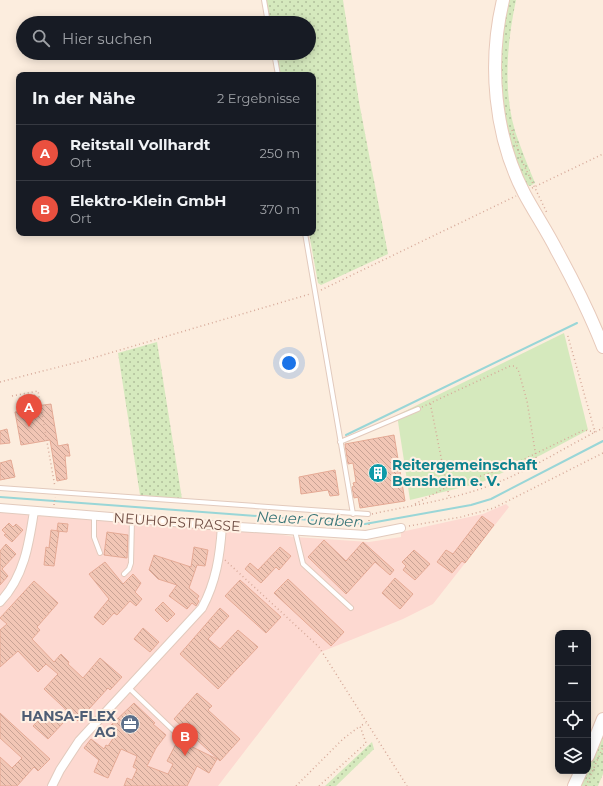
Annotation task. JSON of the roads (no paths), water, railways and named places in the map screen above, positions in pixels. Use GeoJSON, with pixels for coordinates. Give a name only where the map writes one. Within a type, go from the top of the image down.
{"type":"FeatureCollection","features":[{"type":"Feature","properties":{"kind":"street"},"geometry":{"type":"LineString","coordinates":[[503,0],[498,24],[495,57],[496,89],[506,144],[590,314],[603,347]]}},
{"type":"Feature","properties":{"kind":"street","name":"NEUHOFSTRASSE"},"geometry":{"type":"LineString","coordinates":[[0,508],[222,526],[366,535],[401,528]]}},
{"type":"Feature","properties":{"kind":"street"},"geometry":{"type":"LineString","coordinates":[[0,602],[6,596],[23,566],[29,547],[34,511]]}},
{"type":"Feature","properties":{"kind":"street"},"geometry":{"type":"LineString","coordinates":[[52,786],[60,770],[79,741],[202,608],[210,593],[220,555],[222,526]]}},
{"type":"Feature","properties":{"kind":"street"},"geometry":{"type":"LineString","coordinates":[[591,749],[603,719]]}},
{"type":"Feature","properties":{"kind":"street"},"geometry":{"type":"LineString","coordinates":[[574,786],[580,774]]}},
{"type":"Feature","properties":{"kind":"lane"},"geometry":{"type":"LineString","coordinates":[[264,0],[267,16]]}},
{"type":"Feature","properties":{"kind":"lane"},"geometry":{"type":"LineString","coordinates":[[275,60],[277,72]]}},
{"type":"Feature","properties":{"kind":"lane"},"geometry":{"type":"LineString","coordinates":[[306,236],[353,514]]}},
{"type":"Feature","properties":{"kind":"lane"},"geometry":{"type":"LineString","coordinates":[[340,442],[418,409]]}},
{"type":"Feature","properties":{"kind":"lane","name":"NEUHOFSTRASSE"},"geometry":{"type":"LineString","coordinates":[[0,488],[55,495],[368,516]]}},
{"type":"Feature","properties":{"kind":"lane"},"geometry":{"type":"LineString","coordinates":[[94,516],[94,537],[100,553]]}},
{"type":"Feature","properties":{"kind":"lane"},"geometry":{"type":"LineString","coordinates":[[124,574],[129,568],[131,562],[132,519]]}},
{"type":"Feature","properties":{"kind":"lane"},"geometry":{"type":"LineString","coordinates":[[295,531],[303,564],[351,608]]}},
{"type":"Feature","properties":{"kind":"lane"},"geometry":{"type":"LineString","coordinates":[[128,687],[175,732]]}},
{"type":"Feature","properties":{"kind":"waterway"},"geometry":{"type":"LineString","coordinates":[[346,435],[577,323]]}},
{"type":"Feature","properties":{"kind":"waterway","name":"Neuer Graben"},"geometry":{"type":"LineString","coordinates":[[0,497],[365,524],[471,505],[491,499],[603,441]]}},
{"type":"Feature","properties":{"kind":"place","name":"Reitstall Vollhardt"},"geometry":{"type":"Point","coordinates":[29,427]}},
{"type":"Feature","properties":{"kind":"place","name":"Reitergemeinschaft Bensheim e. V."},"geometry":{"type":"Point","coordinates":[378,473]}},
{"type":"Feature","properties":{"kind":"place","name":"HANSA-FLEX AG"},"geometry":{"type":"Point","coordinates":[130,724]}},
{"type":"Feature","properties":{"kind":"place","name":"Elektro-Klein GmbH"},"geometry":{"type":"Point","coordinates":[185,756]}}]}
